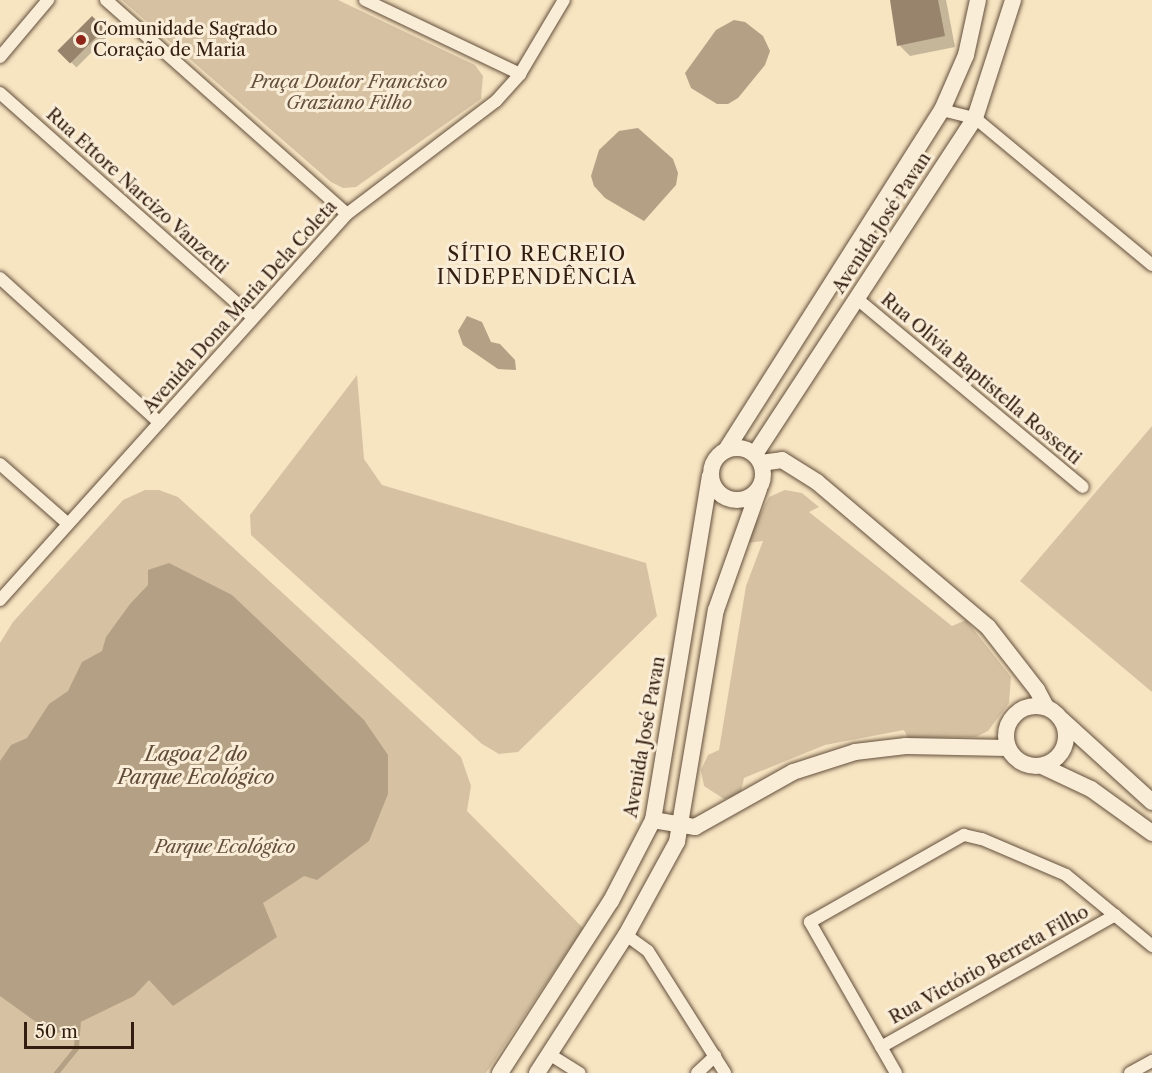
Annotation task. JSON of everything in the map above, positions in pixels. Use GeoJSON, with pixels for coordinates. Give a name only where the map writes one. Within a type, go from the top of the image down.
{"type":"FeatureCollection","features":[{"type":"Feature","properties":{"kind":"street"},"geometry":{"type":"LineString","coordinates":[[0,57],[48,0]]}},
{"type":"Feature","properties":{"kind":"street"},"geometry":{"type":"LineString","coordinates":[[106,0],[346,214]]}},
{"type":"Feature","properties":{"kind":"street"},"geometry":{"type":"LineString","coordinates":[[365,0],[520,74]]}},
{"type":"Feature","properties":{"kind":"street","name":"Avenida Dona Maria Dela Coleta"},"geometry":{"type":"LineString","coordinates":[[0,600],[251,316],[346,214],[496,102],[520,74],[564,0]]}},
{"type":"Feature","properties":{"kind":"street","name":"Avenida José Pavan"},"geometry":{"type":"LineString","coordinates":[[726,450],[942,110],[966,56],[978,0]]}},
{"type":"Feature","properties":{"kind":"street","name":"Avenida José Pavan"},"geometry":{"type":"LineString","coordinates":[[758,459],[856,298],[975,118],[1013,0]]}},
{"type":"Feature","properties":{"kind":"street","name":"Rua Ettore Narcizo Vanzetti"},"geometry":{"type":"LineString","coordinates":[[0,93],[251,316]]}},
{"type":"Feature","properties":{"kind":"street"},"geometry":{"type":"LineString","coordinates":[[942,110],[975,118],[1152,265]]}},
{"type":"Feature","properties":{"kind":"street"},"geometry":{"type":"LineString","coordinates":[[0,278],[159,422]]}},
{"type":"Feature","properties":{"kind":"street","name":"Rua Olívia Baptistella Rossetti"},"geometry":{"type":"LineString","coordinates":[[856,298],[1083,487]]}},
{"type":"Feature","properties":{"kind":"street"},"geometry":{"type":"LineString","coordinates":[[759,489],[744,499],[735,500],[718,493],[710,477],[714,461],[726,450],[741,448],[758,459],[782,460],[817,482],[988,627],[1037,690],[1046,707],[1152,802]]}},
{"type":"Feature","properties":{"kind":"street"},"geometry":{"type":"LineString","coordinates":[[537,1073],[626,935],[677,842],[716,610],[759,489],[758,459]]}},
{"type":"Feature","properties":{"kind":"street"},"geometry":{"type":"LineString","coordinates":[[0,464],[67,523]]}},
{"type":"Feature","properties":{"kind":"street","name":"Avenida José Pavan"},"geometry":{"type":"LineString","coordinates":[[500,1073],[611,901],[653,820],[710,477]]}},
{"type":"Feature","properties":{"kind":"street"},"geometry":{"type":"LineString","coordinates":[[1046,707],[1036,706],[1017,712],[1006,728],[1008,748],[1022,763],[1042,766],[1091,789],[1152,833]]}},
{"type":"Feature","properties":{"kind":"street"},"geometry":{"type":"LineString","coordinates":[[1042,766],[1059,756],[1064,748],[1065,728],[1061,719]]}},
{"type":"Feature","properties":{"kind":"street"},"geometry":{"type":"LineString","coordinates":[[653,820],[695,827],[793,772],[855,752],[906,746],[1008,748]]}},
{"type":"Feature","properties":{"kind":"street"},"geometry":{"type":"LineString","coordinates":[[896,1073],[810,922],[964,835],[982,839],[1065,875],[1152,946]]}},
{"type":"Feature","properties":{"kind":"street","name":"Rua Victório Berreta Filho"},"geometry":{"type":"LineString","coordinates":[[881,1047],[1115,915]]}},
{"type":"Feature","properties":{"kind":"street"},"geometry":{"type":"LineString","coordinates":[[626,935],[648,951],[725,1073]]}},
{"type":"Feature","properties":{"kind":"street"},"geometry":{"type":"LineString","coordinates":[[549,1054],[579,1073]]}},
{"type":"Feature","properties":{"kind":"street"},"geometry":{"type":"LineString","coordinates":[[697,1073],[715,1056]]}},
{"type":"Feature","properties":{"kind":"street"},"geometry":{"type":"LineString","coordinates":[[1130,1073],[1152,1061]]}},
{"type":"Feature","properties":{"kind":"green space","name":"Praça Doutor Francisco Graziano Filho"},"geometry":{"type":"Polygon","coordinates":[[[122,0],[338,0],[475,65],[483,76],[481,99],[356,187],[343,188],[331,182],[122,0]]]}},
{"type":"Feature","properties":{"kind":"green space"},"geometry":{"type":"Polygon","coordinates":[[[357,375],[364,459],[382,485],[646,563],[657,616],[518,752],[499,754],[482,744],[251,535],[250,515],[357,375]]]}},
{"type":"Feature","properties":{"kind":"green space"},"geometry":{"type":"Polygon","coordinates":[[[1152,426],[1152,692],[1020,581],[1152,426]]]}},
{"type":"Feature","properties":{"kind":"green space","name":"Parque Ecológico"},"geometry":{"type":"Polygon","coordinates":[[[145,490],[159,490],[178,497],[461,757],[471,786],[467,811],[583,928],[486,1073],[0,1073],[0,643],[13,622],[123,500],[145,490]]]}},
{"type":"Feature","properties":{"kind":"green space"},"geometry":{"type":"Polygon","coordinates":[[[785,490],[802,493],[819,507],[809,512],[952,626],[966,620],[1011,677],[1009,703],[988,731],[976,737],[908,738],[904,730],[825,745],[744,778],[740,796],[724,799],[704,786],[701,770],[708,755],[719,750],[746,586],[763,541],[746,543],[769,497],[785,490]]]}},
{"type":"Feature","properties":{"kind":"water"},"geometry":{"type":"Polygon","coordinates":[[[734,20],[745,22],[763,36],[770,51],[765,65],[738,98],[728,104],[717,104],[691,88],[685,73],[716,30],[734,20]]]}},
{"type":"Feature","properties":{"kind":"water"},"geometry":{"type":"Polygon","coordinates":[[[638,128],[673,159],[678,173],[676,185],[644,221],[605,198],[594,186],[591,176],[599,150],[619,131],[638,128]]]}},
{"type":"Feature","properties":{"kind":"water"},"geometry":{"type":"Polygon","coordinates":[[[467,316],[482,322],[491,342],[500,344],[515,360],[516,370],[498,369],[463,345],[458,331],[467,316]]]}},
{"type":"Feature","properties":{"kind":"water","name":"Lagoa 2 do Parque Ecológico"},"geometry":{"type":"Polygon","coordinates":[[[169,563],[232,595],[364,720],[388,755],[388,794],[369,841],[317,880],[304,876],[263,903],[277,937],[173,1006],[149,980],[134,996],[58,1033],[43,1027],[0,996],[0,761],[11,745],[27,738],[49,704],[68,691],[82,662],[102,651],[106,637],[130,604],[148,585],[148,570],[169,563]]]}},
{"type":"Feature","properties":{"kind":"building"},"geometry":{"type":"Polygon","coordinates":[[[890,0],[938,0],[945,36],[897,46],[890,0]]]}},
{"type":"Feature","properties":{"kind":"building","name":"Comunidade Sagrado Coração de Maria"},"geometry":{"type":"Polygon","coordinates":[[[92,16],[105,29],[70,63],[57,51],[92,16]]]}},
{"type":"Feature","properties":{"kind":"waterway"},"geometry":{"type":"LineString","coordinates":[[56,1073],[76,1048],[78,1017]]}},
{"type":"Feature","properties":{"kind":"place","name":"Comunidade Sagrado Coração de Maria"},"geometry":{"type":"Point","coordinates":[81,40]}},
{"type":"Feature","properties":{"kind":"district","name":"SÍTIO RECREIO INDEPENDÊNCIA"},"geometry":{"type":"Point","coordinates":[537,266]}}]}
